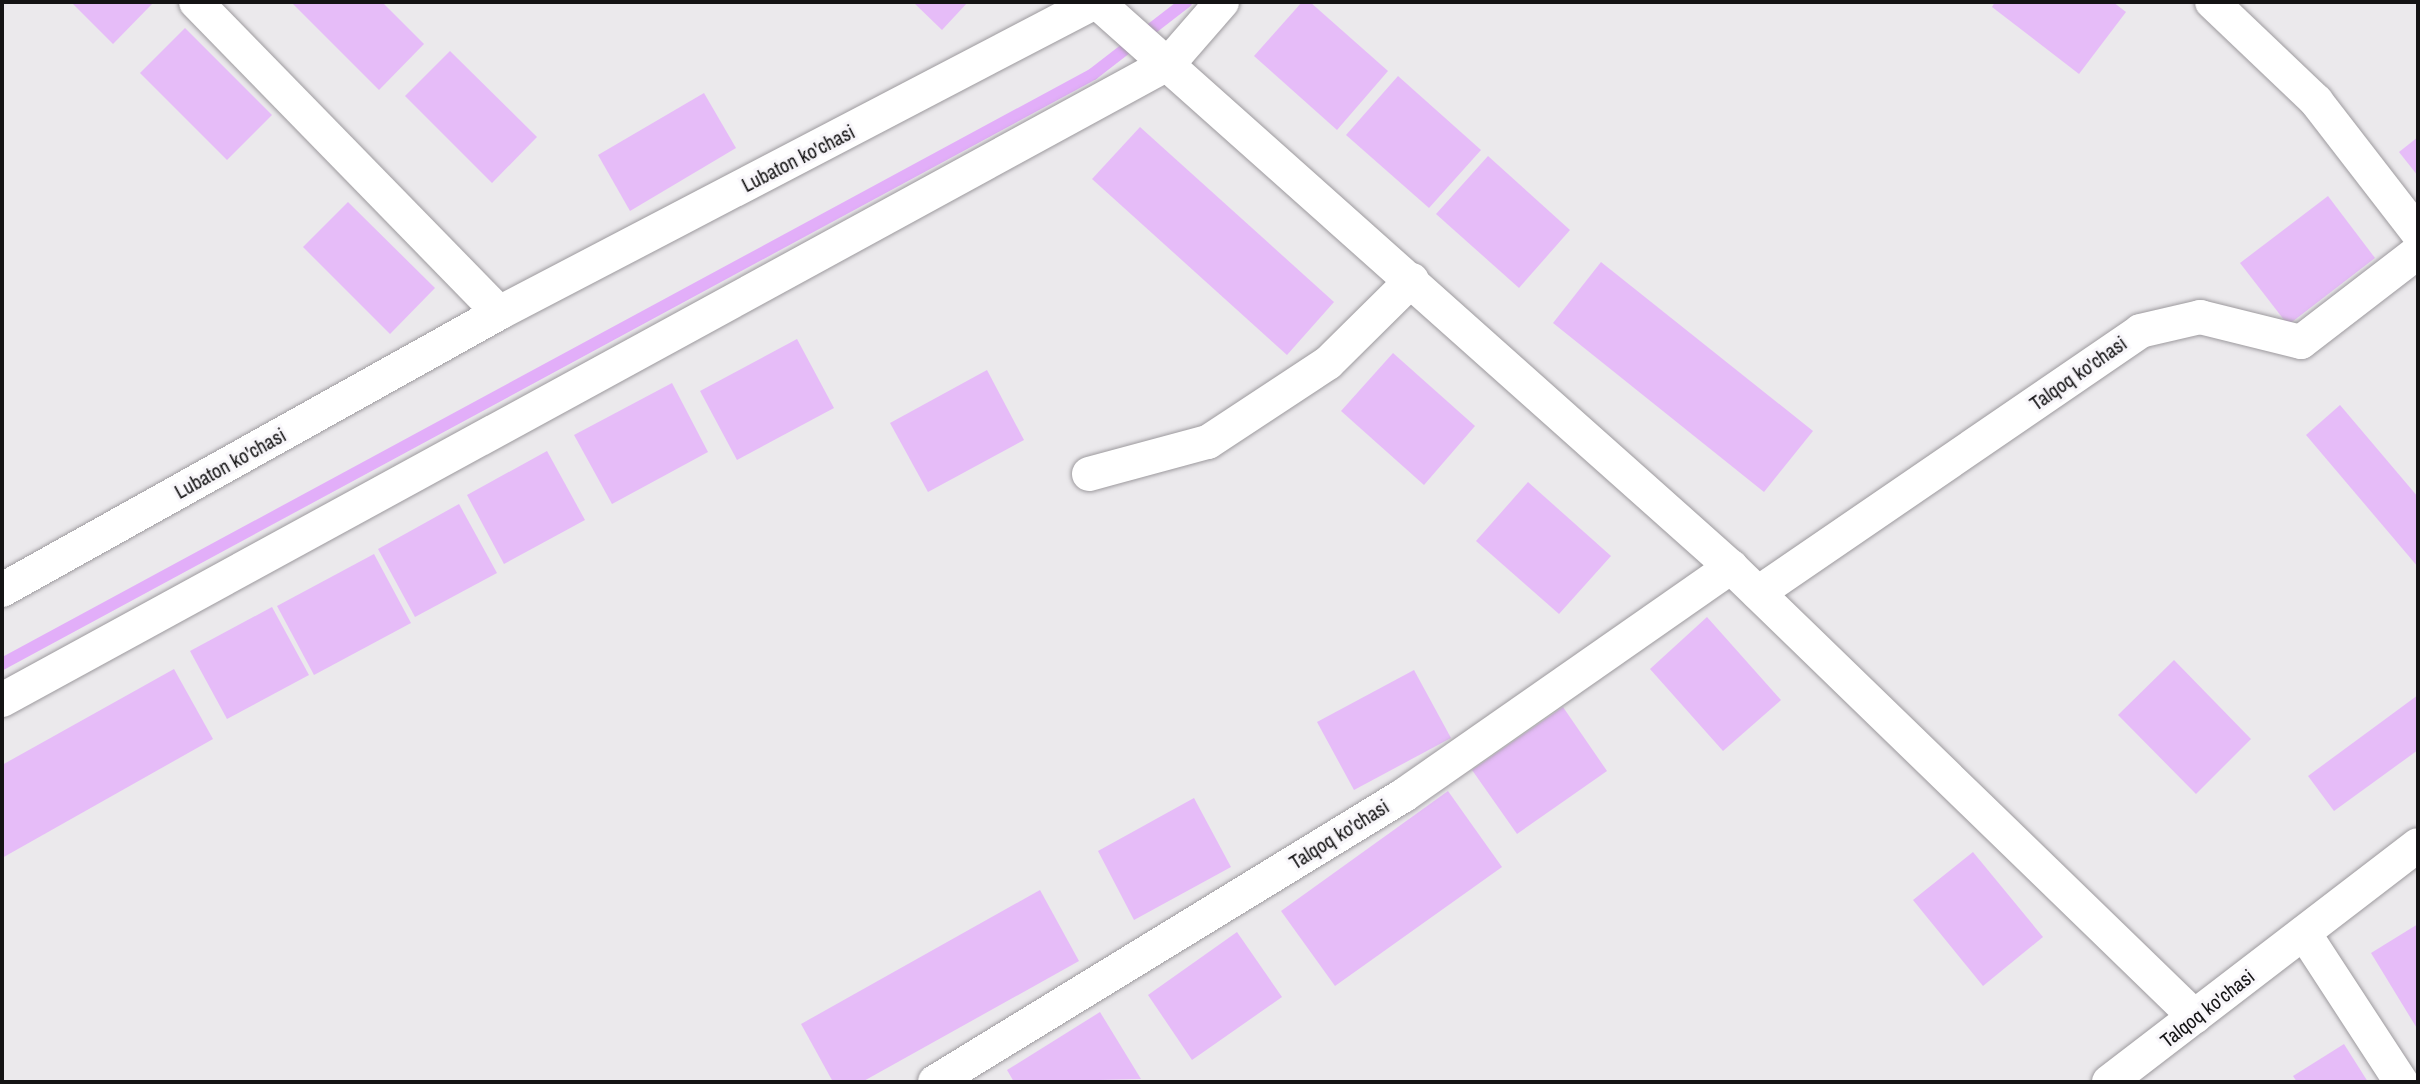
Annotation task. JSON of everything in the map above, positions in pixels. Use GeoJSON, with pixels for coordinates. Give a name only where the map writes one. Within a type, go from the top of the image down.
{"type":"FeatureCollection","features":[{"type":"Feature","properties":{"kind":"street"},"geometry":{"type":"LineString","coordinates":[[196,2],[499,313]]}},
{"type":"Feature","properties":{"kind":"street"},"geometry":{"type":"LineString","coordinates":[[1096,2],[1169,63],[1731,567],[2195,1017]]}},
{"type":"Feature","properties":{"kind":"street","name":"Lubaton ko'chasi"},"geometry":{"type":"LineString","coordinates":[[2,590],[499,313],[1096,2]]}},
{"type":"Feature","properties":{"kind":"street"},"geometry":{"type":"LineString","coordinates":[[2,700],[1169,63],[1222,2]]}},
{"type":"Feature","properties":{"kind":"street"},"geometry":{"type":"LineString","coordinates":[[2212,2],[2316,101],[2418,233]]}},
{"type":"Feature","properties":{"kind":"street","name":"Talqoq ko'chasi"},"geometry":{"type":"LineString","coordinates":[[1758,593],[2140,331],[2200,317],[2301,342],[2418,252]]}},
{"type":"Feature","properties":{"kind":"street"},"geometry":{"type":"LineString","coordinates":[[1089,474],[1208,442],[1328,363],[1412,280]]}},
{"type":"Feature","properties":{"kind":"street","name":"Talqoq ko'chasi"},"geometry":{"type":"LineString","coordinates":[[935,1082],[1404,795],[1731,567]]}},
{"type":"Feature","properties":{"kind":"street","name":"Talqoq ko'chasi"},"geometry":{"type":"LineString","coordinates":[[2109,1082],[2418,845]]}},
{"type":"Feature","properties":{"kind":"street"},"geometry":{"type":"LineString","coordinates":[[2304,933],[2401,1082]]}},
{"type":"Feature","properties":{"kind":"building"},"geometry":{"type":"Polygon","coordinates":[[[71,2],[154,2],[113,44],[71,2]]]}},
{"type":"Feature","properties":{"kind":"building"},"geometry":{"type":"Polygon","coordinates":[[[291,2],[382,2],[424,44],[379,90],[291,2]]]}},
{"type":"Feature","properties":{"kind":"building"},"geometry":{"type":"Polygon","coordinates":[[[913,2],[968,2],[942,30],[913,2]]]}},
{"type":"Feature","properties":{"kind":"building"},"geometry":{"type":"Polygon","coordinates":[[[1302,2],[1310,2],[1388,71],[1337,130],[1254,56],[1302,2]]]}},
{"type":"Feature","properties":{"kind":"building"},"geometry":{"type":"Polygon","coordinates":[[[1995,2],[2113,2],[2126,12],[2079,74],[1992,7],[1995,2]]]}},
{"type":"Feature","properties":{"kind":"building"},"geometry":{"type":"Polygon","coordinates":[[[185,28],[272,115],[227,160],[140,73],[185,28]]]}},
{"type":"Feature","properties":{"kind":"building"},"geometry":{"type":"Polygon","coordinates":[[[450,51],[537,137],[492,183],[405,96],[450,51]]]}},
{"type":"Feature","properties":{"kind":"building"},"geometry":{"type":"Polygon","coordinates":[[[1398,76],[1481,150],[1429,208],[1346,135],[1398,76]]]}},
{"type":"Feature","properties":{"kind":"building"},"geometry":{"type":"Polygon","coordinates":[[[704,93],[736,148],[630,211],[598,155],[704,93]]]}},
{"type":"Feature","properties":{"kind":"building"},"geometry":{"type":"Polygon","coordinates":[[[1140,127],[1334,302],[1287,355],[1092,179],[1140,127]]]}},
{"type":"Feature","properties":{"kind":"building"},"geometry":{"type":"Polygon","coordinates":[[[2418,137],[2418,176],[2399,152],[2418,137]]]}},
{"type":"Feature","properties":{"kind":"building"},"geometry":{"type":"Polygon","coordinates":[[[1488,156],[1570,230],[1519,288],[1436,214],[1488,156]]]}},
{"type":"Feature","properties":{"kind":"building"},"geometry":{"type":"Polygon","coordinates":[[[2328,196],[2375,258],[2288,325],[2240,263],[2328,196]]]}},
{"type":"Feature","properties":{"kind":"building"},"geometry":{"type":"Polygon","coordinates":[[[348,202],[435,288],[390,334],[303,247],[348,202]]]}},
{"type":"Feature","properties":{"kind":"building"},"geometry":{"type":"Polygon","coordinates":[[[1601,262],[1813,431],[1764,492],[1553,323],[1601,262]]]}},
{"type":"Feature","properties":{"kind":"building"},"geometry":{"type":"Polygon","coordinates":[[[797,339],[834,408],[737,460],[700,391],[797,339]]]}},
{"type":"Feature","properties":{"kind":"building"},"geometry":{"type":"Polygon","coordinates":[[[1393,353],[1475,426],[1424,485],[1341,411],[1393,353]]]}},
{"type":"Feature","properties":{"kind":"building"},"geometry":{"type":"Polygon","coordinates":[[[987,370],[1024,440],[928,492],[890,423],[987,370]]]}},
{"type":"Feature","properties":{"kind":"building"},"geometry":{"type":"Polygon","coordinates":[[[672,383],[708,452],[612,504],[574,435],[672,383]]]}},
{"type":"Feature","properties":{"kind":"building"},"geometry":{"type":"Polygon","coordinates":[[[2340,405],[2418,497],[2418,567],[2306,435],[2340,405]]]}},
{"type":"Feature","properties":{"kind":"building"},"geometry":{"type":"Polygon","coordinates":[[[547,451],[585,520],[504,564],[467,495],[547,451]]]}},
{"type":"Feature","properties":{"kind":"building"},"geometry":{"type":"Polygon","coordinates":[[[1528,482],[1611,556],[1559,614],[1476,541],[1528,482]]]}},
{"type":"Feature","properties":{"kind":"building"},"geometry":{"type":"Polygon","coordinates":[[[459,504],[497,573],[415,617],[378,549],[459,504]]]}},
{"type":"Feature","properties":{"kind":"building"},"geometry":{"type":"Polygon","coordinates":[[[374,554],[411,623],[314,675],[277,606],[374,554]]]}},
{"type":"Feature","properties":{"kind":"building"},"geometry":{"type":"Polygon","coordinates":[[[272,607],[309,675],[227,719],[190,651],[272,607]]]}},
{"type":"Feature","properties":{"kind":"building"},"geometry":{"type":"Polygon","coordinates":[[[1707,617],[1781,700],[1723,751],[1650,669],[1707,617]]]}},
{"type":"Feature","properties":{"kind":"building"},"geometry":{"type":"Polygon","coordinates":[[[2174,660],[2251,739],[2196,794],[2118,715],[2174,660]]]}},
{"type":"Feature","properties":{"kind":"building"},"geometry":{"type":"Polygon","coordinates":[[[174,669],[213,739],[2,858],[2,765],[174,669]]]}},
{"type":"Feature","properties":{"kind":"building"},"geometry":{"type":"Polygon","coordinates":[[[1414,670],[1451,738],[1354,790],[1317,722],[1414,670]]]}},
{"type":"Feature","properties":{"kind":"building"},"geometry":{"type":"Polygon","coordinates":[[[2418,695],[2418,750],[2334,811],[2308,776],[2418,695]]]}},
{"type":"Feature","properties":{"kind":"building"},"geometry":{"type":"Polygon","coordinates":[[[1563,707],[1607,771],[1517,834],[1472,770],[1563,707]]]}},
{"type":"Feature","properties":{"kind":"building"},"geometry":{"type":"Polygon","coordinates":[[[1448,791],[1502,867],[1335,986],[1281,911],[1448,791]]]}},
{"type":"Feature","properties":{"kind":"building"},"geometry":{"type":"Polygon","coordinates":[[[1194,798],[1231,867],[1134,920],[1098,851],[1194,798]]]}},
{"type":"Feature","properties":{"kind":"building"},"geometry":{"type":"Polygon","coordinates":[[[1973,852],[2043,937],[1983,986],[1913,900],[1973,852]]]}},
{"type":"Feature","properties":{"kind":"building"},"geometry":{"type":"Polygon","coordinates":[[[1040,890],[1079,961],[862,1082],[833,1082],[801,1024],[1040,890]]]}},
{"type":"Feature","properties":{"kind":"building"},"geometry":{"type":"Polygon","coordinates":[[[2418,924],[2418,1030],[2371,953],[2418,924]]]}},
{"type":"Feature","properties":{"kind":"building"},"geometry":{"type":"Polygon","coordinates":[[[1237,932],[1282,997],[1192,1060],[1148,995],[1237,932]]]}},
{"type":"Feature","properties":{"kind":"building"},"geometry":{"type":"Polygon","coordinates":[[[1100,1012],[1141,1079],[1014,1082],[1007,1070],[1100,1012]]]}},
{"type":"Feature","properties":{"kind":"building"},"geometry":{"type":"Polygon","coordinates":[[[2344,1044],[2368,1082],[2297,1082],[2293,1076],[2344,1044]]]}},
{"type":"Feature","properties":{"kind":"waterway"},"geometry":{"type":"LineString","coordinates":[[2,664],[1093,74],[1186,2]]}}]}
